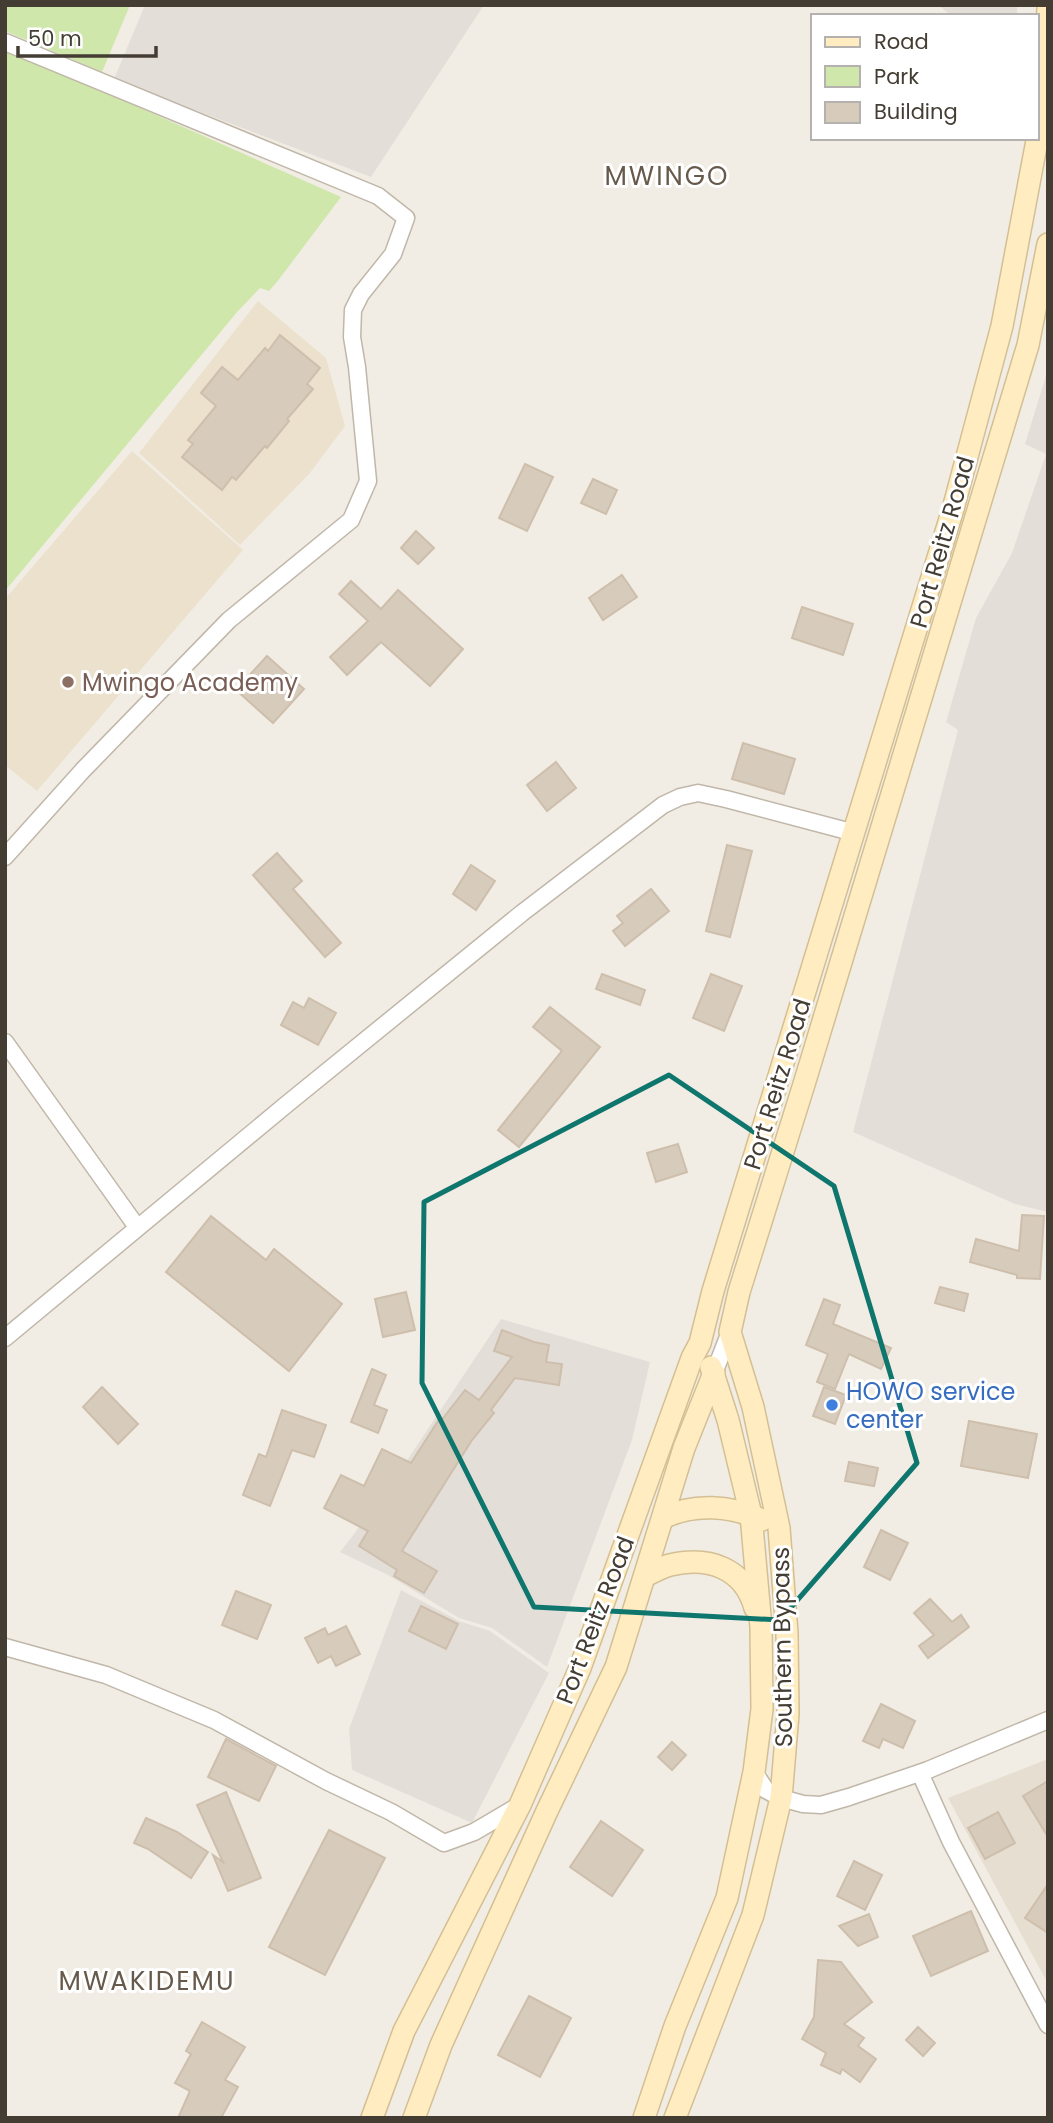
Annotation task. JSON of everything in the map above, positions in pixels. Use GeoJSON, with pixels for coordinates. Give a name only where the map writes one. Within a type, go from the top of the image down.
{"type":"FeatureCollection","features":[{"type":"Feature","properties":{"kind":"main road","name":"Port Reitz Road"},"geometry":{"type":"LineString","coordinates":[[1039,130],[1048,8]]}},
{"type":"Feature","properties":{"kind":"main road","name":"Port Reitz Road"},"geometry":{"type":"LineString","coordinates":[[372,2118],[404,2031],[520,1805],[580,1668],[692,1358],[700,1343],[713,1291],[953,509],[1002,327],[1037,140]]}},
{"type":"Feature","properties":{"kind":"main road"},"geometry":{"type":"LineString","coordinates":[[730,1332],[739,1292],[806,1081],[1028,345],[1048,244]]}},
{"type":"Feature","properties":{"kind":"main road","name":"Southern Bypass"},"geometry":{"type":"LineString","coordinates":[[675,2118],[754,1915],[780,1798],[788,1714],[787,1633],[779,1528],[753,1407],[730,1332]]}},
{"type":"Feature","properties":{"kind":"main road","name":"Southern Bypass"},"geometry":{"type":"LineString","coordinates":[[644,2118],[675,2026],[727,1898],[754,1772],[762,1709],[761,1627],[751,1515],[714,1373],[700,1343]]}},
{"type":"Feature","properties":{"kind":"main road","name":"Port Reitz Road"},"geometry":{"type":"LineString","coordinates":[[414,2118],[441,2045],[547,1811],[616,1667],[684,1448],[714,1373]]}},
{"type":"Feature","properties":{"kind":"main road"},"geometry":{"type":"LineString","coordinates":[[663,1518],[687,1508],[716,1508],[751,1515],[779,1528]]}},
{"type":"Feature","properties":{"kind":"main road"},"geometry":{"type":"LineString","coordinates":[[645,1576],[668,1565],[696,1562],[708,1562],[724,1568],[735,1575],[751,1593],[761,1627]]}},
{"type":"Feature","properties":{"kind":"street"},"geometry":{"type":"LineString","coordinates":[[5,42],[378,196],[406,218],[393,254],[361,294],[353,310],[352,337],[368,481],[351,520],[229,620],[83,770],[5,857]]}},
{"type":"Feature","properties":{"kind":"street"},"geometry":{"type":"LineString","coordinates":[[5,1338],[522,913],[663,805],[698,793],[855,833]]}},
{"type":"Feature","properties":{"kind":"street"},"geometry":{"type":"LineString","coordinates":[[5,1042],[137,1227]]}},
{"type":"Feature","properties":{"kind":"street","name":"Port Reitz Road"},"geometry":{"type":"LineString","coordinates":[[714,1373],[730,1332]]}},
{"type":"Feature","properties":{"kind":"street"},"geometry":{"type":"LineString","coordinates":[[5,1647],[106,1675],[214,1720],[326,1781],[391,1812],[444,1843],[474,1832],[520,1805]]}},
{"type":"Feature","properties":{"kind":"street"},"geometry":{"type":"LineString","coordinates":[[754,1772],[766,1790],[780,1798],[821,1805],[920,1773],[1048,1720]]}},
{"type":"Feature","properties":{"kind":"street"},"geometry":{"type":"LineString","coordinates":[[920,1773],[951,1842],[1048,2025]]}},
{"type":"Feature","properties":{"kind":"highlighted area"},"geometry":{"type":"Polygon","coordinates":[[[669,1075],[834,1186],[917,1463],[780,1620],[534,1607],[422,1383],[424,1202],[669,1075]]]}},
{"type":"Feature","properties":{"kind":"shaded area"},"geometry":{"type":"Polygon","coordinates":[[[145,5],[484,5],[371,177],[114,79],[145,5]]]}},
{"type":"Feature","properties":{"kind":"shaded area"},"geometry":{"type":"Polygon","coordinates":[[[938,5],[1017,5],[1017,14],[949,14],[938,5]]]}},
{"type":"Feature","properties":{"kind":"shaded area"},"geometry":{"type":"Polygon","coordinates":[[[258,301],[326,358],[345,426],[310,473],[240,545],[139,453],[258,301]]]}},
{"type":"Feature","properties":{"kind":"shaded area"},"geometry":{"type":"Polygon","coordinates":[[[1048,369],[1048,1212],[1015,1204],[853,1132],[958,730],[946,722],[976,618],[1012,553],[1046,454],[1025,444],[1048,369]]]}},
{"type":"Feature","properties":{"kind":"shaded area","name":"Mwingo Academy"},"geometry":{"type":"Polygon","coordinates":[[[132,451],[243,550],[37,791],[5,765],[5,599],[132,451]]]}},
{"type":"Feature","properties":{"kind":"shaded area"},"geometry":{"type":"Polygon","coordinates":[[[501,1319],[650,1362],[632,1440],[547,1667],[492,1628],[459,1618],[388,1575],[340,1552],[384,1495],[501,1319]]]}},
{"type":"Feature","properties":{"kind":"shaded area"},"geometry":{"type":"Polygon","coordinates":[[[401,1590],[459,1621],[490,1631],[549,1673],[472,1823],[352,1770],[349,1729],[401,1590]]]}},
{"type":"Feature","properties":{"kind":"shaded area"},"geometry":{"type":"Polygon","coordinates":[[[1048,1759],[1048,1984],[948,1798],[1048,1759]]]}},
{"type":"Feature","properties":{"kind":"green space"},"geometry":{"type":"Polygon","coordinates":[[[5,5],[130,5],[102,72],[5,31],[5,5]]]}},
{"type":"Feature","properties":{"kind":"green space"},"geometry":{"type":"Polygon","coordinates":[[[5,48],[341,197],[277,282],[269,291],[260,288],[238,311],[5,591],[5,48]]]}},
{"type":"Feature","properties":{"kind":"building"},"geometry":{"type":"Polygon","coordinates":[[[280,335],[320,368],[307,384],[313,389],[267,448],[265,446],[236,480],[232,477],[222,490],[182,457],[193,444],[188,440],[216,406],[201,393],[222,367],[238,380],[265,348],[268,351],[280,335]]]}},
{"type":"Feature","properties":{"kind":"building"},"geometry":{"type":"Polygon","coordinates":[[[525,464],[553,477],[527,531],[499,518],[525,464]]]}},
{"type":"Feature","properties":{"kind":"building"},"geometry":{"type":"Polygon","coordinates":[[[593,479],[617,490],[606,514],[581,503],[593,479]]]}},
{"type":"Feature","properties":{"kind":"building"},"geometry":{"type":"Polygon","coordinates":[[[416,531],[434,548],[418,564],[401,548],[416,531]]]}},
{"type":"Feature","properties":{"kind":"building"},"geometry":{"type":"Polygon","coordinates":[[[622,575],[637,597],[603,620],[589,598],[622,575]]]}},
{"type":"Feature","properties":{"kind":"building"},"geometry":{"type":"Polygon","coordinates":[[[351,581],[381,609],[398,590],[463,649],[430,686],[381,642],[347,675],[330,657],[368,621],[339,594],[351,581]]]}},
{"type":"Feature","properties":{"kind":"building"},"geometry":{"type":"Polygon","coordinates":[[[802,607],[853,624],[843,655],[792,638],[802,607]]]}},
{"type":"Feature","properties":{"kind":"building"},"geometry":{"type":"Polygon","coordinates":[[[267,656],[304,689],[273,723],[236,690],[267,656]]]}},
{"type":"Feature","properties":{"kind":"building"},"geometry":{"type":"Polygon","coordinates":[[[743,743],[795,759],[784,794],[732,779],[743,743]]]}},
{"type":"Feature","properties":{"kind":"building"},"geometry":{"type":"Polygon","coordinates":[[[556,762],[576,788],[547,811],[527,785],[556,762]]]}},
{"type":"Feature","properties":{"kind":"building"},"geometry":{"type":"Polygon","coordinates":[[[727,845],[752,851],[730,937],[706,931],[727,845]]]}},
{"type":"Feature","properties":{"kind":"building"},"geometry":{"type":"Polygon","coordinates":[[[277,853],[302,881],[293,889],[341,943],[325,957],[253,875],[277,853]]]}},
{"type":"Feature","properties":{"kind":"building"},"geometry":{"type":"Polygon","coordinates":[[[471,865],[495,881],[476,910],[453,894],[471,865]]]}},
{"type":"Feature","properties":{"kind":"building"},"geometry":{"type":"Polygon","coordinates":[[[651,889],[669,911],[625,946],[613,931],[623,923],[617,916],[651,889]]]}},
{"type":"Feature","properties":{"kind":"building"},"geometry":{"type":"Polygon","coordinates":[[[602,974],[645,990],[640,1005],[596,989],[602,974]]]}},
{"type":"Feature","properties":{"kind":"building"},"geometry":{"type":"Polygon","coordinates":[[[711,974],[742,986],[724,1031],[693,1018],[711,974]]]}},
{"type":"Feature","properties":{"kind":"building"},"geometry":{"type":"Polygon","coordinates":[[[309,998],[336,1013],[318,1045],[281,1025],[293,1002],[304,1008],[309,998]]]}},
{"type":"Feature","properties":{"kind":"building"},"geometry":{"type":"Polygon","coordinates":[[[550,1007],[600,1047],[519,1147],[498,1130],[562,1051],[533,1027],[550,1007]]]}},
{"type":"Feature","properties":{"kind":"building"},"geometry":{"type":"Polygon","coordinates":[[[678,1144],[687,1172],[656,1182],[647,1153],[678,1144]]]}},
{"type":"Feature","properties":{"kind":"building"},"geometry":{"type":"Polygon","coordinates":[[[1022,1215],[1044,1216],[1040,1279],[1017,1278],[1017,1275],[970,1262],[976,1239],[1019,1251],[1022,1215]]]}},
{"type":"Feature","properties":{"kind":"building"},"geometry":{"type":"Polygon","coordinates":[[[211,1216],[266,1260],[274,1249],[342,1304],[289,1371],[166,1272],[211,1216]]]}},
{"type":"Feature","properties":{"kind":"building"},"geometry":{"type":"Polygon","coordinates":[[[940,1287],[968,1294],[964,1311],[935,1303],[940,1287]]]}},
{"type":"Feature","properties":{"kind":"building"},"geometry":{"type":"Polygon","coordinates":[[[406,1292],[415,1330],[383,1337],[375,1299],[406,1292]]]}},
{"type":"Feature","properties":{"kind":"building"},"geometry":{"type":"Polygon","coordinates":[[[824,1299],[840,1305],[833,1324],[891,1348],[881,1369],[849,1354],[835,1389],[817,1382],[828,1354],[806,1345],[824,1299]]]}},
{"type":"Feature","properties":{"kind":"building"},"geometry":{"type":"Polygon","coordinates":[[[502,1330],[549,1345],[546,1362],[562,1364],[559,1385],[515,1378],[491,1410],[494,1413],[472,1440],[402,1551],[437,1571],[424,1593],[394,1576],[397,1570],[359,1546],[368,1531],[324,1508],[341,1475],[364,1486],[382,1449],[411,1463],[438,1421],[440,1422],[465,1390],[479,1400],[512,1357],[494,1351],[502,1330]]]}},
{"type":"Feature","properties":{"kind":"building"},"geometry":{"type":"Polygon","coordinates":[[[372,1369],[386,1375],[374,1405],[387,1410],[378,1433],[351,1422],[372,1369]]]}},
{"type":"Feature","properties":{"kind":"building"},"geometry":{"type":"Polygon","coordinates":[[[102,1387],[138,1424],[118,1444],[83,1407],[102,1387]]]}},
{"type":"Feature","properties":{"kind":"building"},"geometry":{"type":"Polygon","coordinates":[[[824,1387],[846,1395],[835,1424],[813,1416],[824,1387]]]}},
{"type":"Feature","properties":{"kind":"building"},"geometry":{"type":"Polygon","coordinates":[[[282,1410],[326,1425],[314,1457],[292,1450],[270,1506],[243,1495],[259,1454],[266,1457],[282,1410]]]}},
{"type":"Feature","properties":{"kind":"building"},"geometry":{"type":"Polygon","coordinates":[[[969,1421],[1037,1434],[1028,1478],[961,1466],[969,1421]]]}},
{"type":"Feature","properties":{"kind":"building"},"geometry":{"type":"Polygon","coordinates":[[[849,1462],[878,1468],[874,1486],[845,1481],[849,1462]]]}},
{"type":"Feature","properties":{"kind":"building"},"geometry":{"type":"Polygon","coordinates":[[[881,1530],[908,1543],[890,1580],[864,1567],[881,1530]]]}},
{"type":"Feature","properties":{"kind":"building"},"geometry":{"type":"Polygon","coordinates":[[[236,1591],[271,1605],[257,1639],[222,1625],[236,1591]]]}},
{"type":"Feature","properties":{"kind":"building"},"geometry":{"type":"Polygon","coordinates":[[[930,1599],[952,1622],[961,1615],[969,1627],[928,1658],[919,1646],[934,1635],[914,1613],[930,1599]]]}},
{"type":"Feature","properties":{"kind":"building"},"geometry":{"type":"Polygon","coordinates":[[[421,1606],[458,1624],[446,1649],[409,1631],[421,1606]]]}},
{"type":"Feature","properties":{"kind":"building"},"geometry":{"type":"Polygon","coordinates":[[[346,1626],[360,1654],[336,1666],[331,1656],[318,1663],[305,1638],[325,1628],[328,1635],[346,1626]]]}},
{"type":"Feature","properties":{"kind":"building"},"geometry":{"type":"Polygon","coordinates":[[[881,1704],[915,1721],[903,1748],[883,1739],[879,1748],[863,1741],[881,1704]]]}},
{"type":"Feature","properties":{"kind":"building"},"geometry":{"type":"Polygon","coordinates":[[[226,1739],[276,1766],[259,1801],[208,1777],[226,1739]]]}},
{"type":"Feature","properties":{"kind":"building"},"geometry":{"type":"Polygon","coordinates":[[[672,1742],[686,1755],[672,1770],[658,1757],[672,1742]]]}},
{"type":"Feature","properties":{"kind":"building"},"geometry":{"type":"Polygon","coordinates":[[[1048,1781],[1048,1837],[1023,1796],[1048,1781]]]}},
{"type":"Feature","properties":{"kind":"building"},"geometry":{"type":"Polygon","coordinates":[[[226,1792],[261,1878],[228,1891],[213,1855],[223,1862],[197,1805],[226,1792]]]}},
{"type":"Feature","properties":{"kind":"building"},"geometry":{"type":"Polygon","coordinates":[[[998,1812],[1015,1843],[985,1859],[968,1828],[998,1812]]]}},
{"type":"Feature","properties":{"kind":"building"},"geometry":{"type":"Polygon","coordinates":[[[146,1818],[177,1832],[208,1852],[191,1878],[148,1849],[134,1843],[146,1818]]]}},
{"type":"Feature","properties":{"kind":"building"},"geometry":{"type":"Polygon","coordinates":[[[601,1821],[643,1850],[612,1896],[570,1867],[601,1821]]]}},
{"type":"Feature","properties":{"kind":"building"},"geometry":{"type":"Polygon","coordinates":[[[329,1830],[385,1858],[325,1975],[269,1947],[329,1830]]]}},
{"type":"Feature","properties":{"kind":"building"},"geometry":{"type":"Polygon","coordinates":[[[854,1861],[882,1875],[865,1910],[837,1896],[854,1861]]]}},
{"type":"Feature","properties":{"kind":"building"},"geometry":{"type":"Polygon","coordinates":[[[1048,1884],[1048,1933],[1025,1918],[1048,1884]]]}},
{"type":"Feature","properties":{"kind":"building"},"geometry":{"type":"Polygon","coordinates":[[[971,1911],[988,1951],[931,1976],[913,1936],[971,1911]]]}},
{"type":"Feature","properties":{"kind":"building"},"geometry":{"type":"Polygon","coordinates":[[[869,1914],[878,1937],[858,1946],[839,1926],[869,1914]]]}},
{"type":"Feature","properties":{"kind":"building"},"geometry":{"type":"Polygon","coordinates":[[[818,1960],[841,1962],[872,2002],[844,2024],[864,2038],[858,2046],[876,2059],[860,2082],[842,2069],[840,2074],[821,2065],[826,2053],[802,2039],[814,2017],[818,1960]]]}},
{"type":"Feature","properties":{"kind":"building"},"geometry":{"type":"Polygon","coordinates":[[[529,1996],[571,2018],[540,2077],[498,2055],[529,1996]]]}},
{"type":"Feature","properties":{"kind":"building"},"geometry":{"type":"Polygon","coordinates":[[[202,2022],[245,2047],[225,2080],[238,2087],[221,2118],[178,2118],[190,2091],[175,2083],[191,2054],[186,2051],[202,2022]]]}},
{"type":"Feature","properties":{"kind":"building"},"geometry":{"type":"Polygon","coordinates":[[[918,2027],[935,2043],[923,2056],[906,2040],[918,2027]]]}},
{"type":"Feature","properties":{"kind":"place","name":"Mwingo Academy"},"geometry":{"type":"Point","coordinates":[68,682]}},
{"type":"Feature","properties":{"kind":"place","name":"HOWO service center"},"geometry":{"type":"Point","coordinates":[832,1405]}},
{"type":"Feature","properties":{"kind":"district","name":"MWINGO"},"geometry":{"type":"Point","coordinates":[667,176]}},
{"type":"Feature","properties":{"kind":"district","name":"MWAKIDEMU"},"geometry":{"type":"Point","coordinates":[147,1981]}}]}
